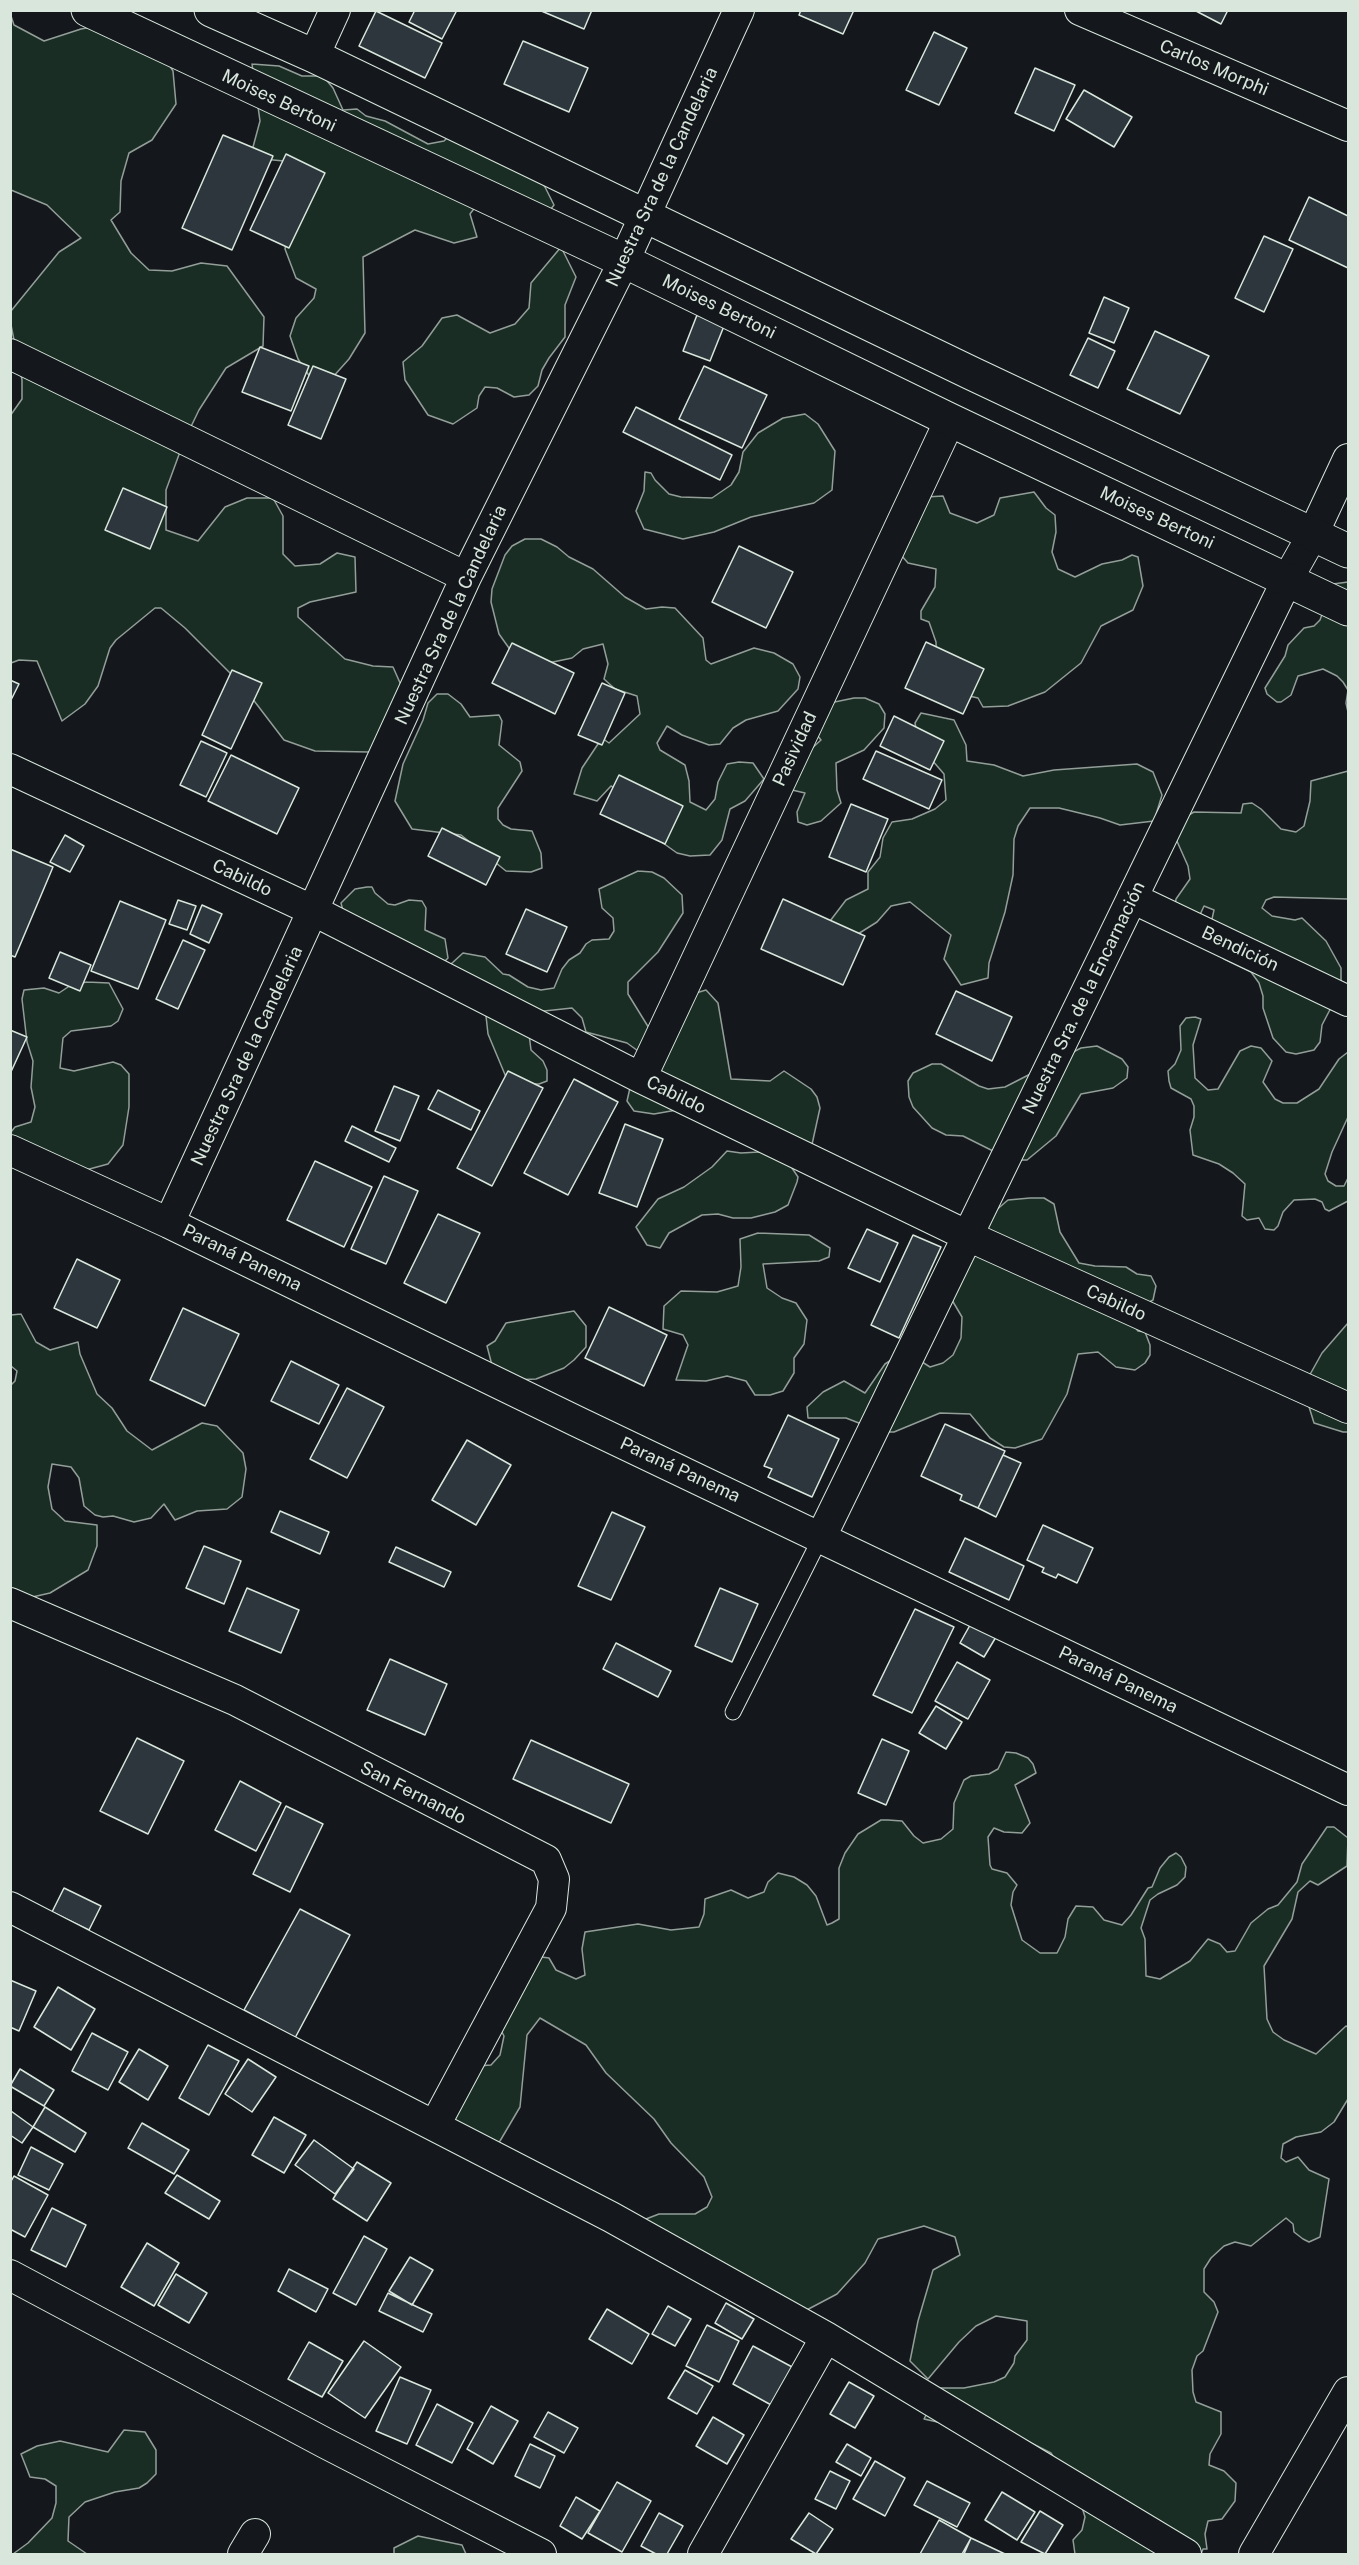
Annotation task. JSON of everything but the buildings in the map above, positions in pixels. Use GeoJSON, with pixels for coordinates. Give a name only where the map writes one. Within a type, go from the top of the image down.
{"type":"FeatureCollection","features":[{"type":"Feature","properties":{"kind":"street","name":"Moises Bertoni"},"geometry":{"type":"LineString","coordinates":[[88,10],[624,261],[950,420],[1348,609]]}},
{"type":"Feature","properties":{"kind":"street"},"geometry":{"type":"LineString","coordinates":[[211,10],[314,56],[961,368],[1348,551]]}},
{"type":"Feature","properties":{"kind":"street"},"geometry":{"type":"LineString","coordinates":[[314,56],[335,10]]}},
{"type":"Feature","properties":{"kind":"street","name":"Nuestra Sra de la Candelaria"},"geometry":{"type":"LineString","coordinates":[[169,1223],[466,577],[624,261],[739,10]]}},
{"type":"Feature","properties":{"kind":"street","name":"Carlos Morphi"},"geometry":{"type":"LineString","coordinates":[[1080,10],[1348,126]]}},
{"type":"Feature","properties":{"kind":"street"},"geometry":{"type":"LineString","coordinates":[[10,354],[466,577]]}},
{"type":"Feature","properties":{"kind":"street","name":"Pasividad"},"geometry":{"type":"LineString","coordinates":[[640,1078],[950,420]]}},
{"type":"Feature","properties":{"kind":"street","name":"Nuestra Sra. de la Encarnación"},"geometry":{"type":"LineString","coordinates":[[821,1537],[1348,459]]}},
{"type":"Feature","properties":{"kind":"street","name":"Cabildo"},"geometry":{"type":"LineString","coordinates":[[10,769],[314,911],[640,1078],[968,1236],[1348,1408]]}},
{"type":"Feature","properties":{"kind":"street","name":"Bendición"},"geometry":{"type":"LineString","coordinates":[[1132,898],[1348,1001]]}},
{"type":"Feature","properties":{"kind":"street","name":"Paraná Panema"},"geometry":{"type":"LineString","coordinates":[[10,1150],[169,1223],[1348,1791]]}},
{"type":"Feature","properties":{"kind":"street","name":"San Fernando"},"geometry":{"type":"LineString","coordinates":[[10,1603],[235,1701],[546,1860],[554,1879],[551,1908],[435,2125]]}},
{"type":"Feature","properties":{"kind":"street"},"geometry":{"type":"LineString","coordinates":[[10,1907],[611,2217],[826,2337],[1186,2554]]}},
{"type":"Feature","properties":{"kind":"street"},"geometry":{"type":"LineString","coordinates":[[10,2275],[541,2554]]}},
{"type":"Feature","properties":{"kind":"street"},"geometry":{"type":"LineString","coordinates":[[703,2554],[826,2337]]}},
{"type":"Feature","properties":{"kind":"street"},"geometry":{"type":"LineString","coordinates":[[1254,2554],[1348,2392]]}},
{"type":"Feature","properties":{"kind":"lane"},"geometry":{"type":"LineString","coordinates":[[733,1712],[821,1537]]}},
{"type":"Feature","properties":{"kind":"green space"},"geometry":{"type":"Polygon","coordinates":[[[10,13],[14,25],[44,41],[81,29],[114,23],[166,60],[173,71],[176,104],[152,140],[129,153],[121,181],[120,212],[111,220],[131,253],[149,270],[172,271],[201,263],[227,266],[264,317],[263,346],[226,368],[199,410],[184,441],[166,490],[166,530],[198,541],[225,507],[247,498],[273,498],[283,516],[283,554],[295,566],[320,564],[337,553],[355,557],[356,592],[310,602],[298,608],[298,617],[345,659],[373,666],[393,667],[405,694],[381,750],[369,752],[315,751],[284,740],[242,685],[185,628],[161,608],[155,608],[116,640],[110,648],[98,686],[85,704],[62,721],[37,661],[19,660],[11,663],[10,416],[22,399],[22,380],[11,325],[11,311],[59,252],[81,238],[47,205],[11,190],[10,13]]]}},
{"type":"Feature","properties":{"kind":"green space"},"geometry":{"type":"Polygon","coordinates":[[[252,64],[279,66],[302,76],[323,76],[333,88],[343,110],[357,109],[366,116],[385,121],[428,144],[444,141],[453,132],[531,167],[554,205],[547,214],[476,206],[470,214],[477,237],[454,243],[415,230],[363,257],[365,333],[349,359],[332,378],[312,380],[298,359],[290,336],[296,318],[314,298],[316,289],[296,278],[285,249],[294,162],[263,159],[253,147],[260,121],[252,64]]]}},
{"type":"Feature","properties":{"kind":"green space"},"geometry":{"type":"Polygon","coordinates":[[[561,247],[576,277],[565,305],[565,337],[542,370],[538,386],[529,395],[514,397],[497,388],[485,387],[479,396],[477,408],[453,424],[428,415],[405,380],[403,362],[422,346],[442,318],[457,315],[490,333],[515,324],[529,308],[531,283],[561,247]]]}},
{"type":"Feature","properties":{"kind":"green space"},"geometry":{"type":"Polygon","coordinates":[[[805,414],[818,424],[835,451],[832,490],[814,503],[751,517],[714,532],[683,539],[644,529],[636,511],[644,491],[645,472],[651,473],[669,494],[681,497],[712,498],[731,485],[739,472],[743,452],[758,433],[783,418],[805,414]]]}},
{"type":"Feature","properties":{"kind":"green space"},"geometry":{"type":"Polygon","coordinates":[[[1034,492],[1046,508],[1055,515],[1056,532],[1052,552],[1058,569],[1075,577],[1102,564],[1122,560],[1132,555],[1138,557],[1143,586],[1133,610],[1101,626],[1081,663],[1045,692],[1008,706],[983,707],[978,698],[969,696],[937,676],[936,642],[929,622],[921,619],[921,611],[935,587],[936,569],[908,563],[901,555],[926,497],[943,496],[950,513],[977,523],[994,515],[1000,498],[1034,492]]]}},
{"type":"Feature","properties":{"kind":"green space"},"geometry":{"type":"Polygon","coordinates":[[[525,539],[541,539],[557,547],[569,557],[593,569],[625,597],[646,609],[675,608],[703,638],[706,660],[711,664],[754,648],[774,653],[793,664],[800,677],[798,689],[778,711],[746,720],[733,728],[720,744],[709,745],[682,735],[667,726],[657,743],[660,750],[685,765],[689,781],[690,802],[706,810],[715,799],[718,782],[727,764],[753,763],[764,779],[745,801],[730,809],[722,840],[710,855],[690,856],[677,853],[663,843],[629,796],[611,786],[597,801],[574,794],[582,768],[602,738],[609,743],[640,714],[637,696],[615,689],[604,679],[608,664],[603,644],[583,649],[572,658],[534,666],[516,658],[499,634],[491,602],[492,589],[505,555],[512,546],[525,539]]]}},
{"type":"Feature","properties":{"kind":"green space"},"geometry":{"type":"Polygon","coordinates":[[[1348,582],[1348,690],[1337,676],[1323,669],[1298,676],[1291,695],[1277,702],[1267,694],[1265,688],[1285,656],[1288,645],[1304,628],[1314,626],[1320,620],[1333,584],[1348,582]]]}},
{"type":"Feature","properties":{"kind":"green space"},"geometry":{"type":"Polygon","coordinates":[[[437,694],[448,694],[461,704],[470,717],[499,715],[502,721],[499,745],[520,762],[522,771],[498,808],[498,819],[511,829],[532,831],[541,853],[542,868],[531,872],[506,871],[461,835],[412,829],[395,801],[403,764],[423,720],[428,703],[437,694]]]}},
{"type":"Feature","properties":{"kind":"green space"},"geometry":{"type":"Polygon","coordinates":[[[865,698],[879,704],[885,714],[884,728],[864,750],[836,763],[837,790],[841,803],[821,821],[807,825],[798,822],[797,812],[805,793],[792,790],[810,750],[821,740],[817,735],[825,704],[865,698]]]}},
{"type":"Feature","properties":{"kind":"green space"},"geometry":{"type":"Polygon","coordinates":[[[921,713],[954,720],[966,745],[967,761],[994,765],[1023,776],[1054,770],[1137,764],[1153,772],[1162,795],[1154,821],[1120,825],[1059,808],[1030,808],[1018,826],[1014,839],[1013,875],[1005,912],[989,963],[988,978],[961,985],[944,959],[951,935],[910,902],[891,906],[877,922],[842,944],[827,925],[846,900],[868,889],[868,872],[880,857],[883,838],[892,822],[912,819],[935,809],[946,800],[944,774],[919,745],[915,723],[921,713]]]}},
{"type":"Feature","properties":{"kind":"green space"},"geometry":{"type":"Polygon","coordinates":[[[1348,771],[1348,899],[1274,897],[1266,900],[1262,908],[1272,916],[1295,920],[1302,918],[1326,941],[1341,968],[1341,981],[1335,1000],[1322,1025],[1320,1042],[1314,1050],[1296,1054],[1286,1052],[1273,1038],[1263,1008],[1263,996],[1259,983],[1251,972],[1224,959],[1213,950],[1210,928],[1214,910],[1204,906],[1199,917],[1174,914],[1176,899],[1190,879],[1188,866],[1176,839],[1187,816],[1194,812],[1241,813],[1243,804],[1252,803],[1281,829],[1296,832],[1304,826],[1310,801],[1311,781],[1348,771]]]}},
{"type":"Feature","properties":{"kind":"green space"},"geometry":{"type":"Polygon","coordinates":[[[638,871],[652,872],[664,878],[682,895],[683,913],[658,952],[628,982],[628,994],[652,1033],[686,996],[706,990],[718,1003],[731,1079],[770,1081],[784,1071],[811,1089],[817,1097],[820,1108],[811,1149],[792,1163],[792,1168],[798,1177],[788,1205],[775,1212],[751,1218],[733,1218],[718,1214],[702,1215],[669,1233],[660,1248],[647,1245],[636,1227],[658,1199],[684,1187],[712,1167],[727,1151],[741,1153],[759,1152],[765,1149],[688,1108],[654,1114],[634,1111],[627,1101],[632,1079],[645,1056],[627,1043],[586,1032],[582,1018],[572,1008],[535,1012],[529,1034],[531,1050],[543,1061],[547,1070],[547,1081],[539,1084],[522,1084],[506,1077],[488,1034],[485,1007],[451,964],[463,953],[485,957],[503,974],[509,975],[528,987],[541,990],[554,988],[562,969],[569,960],[580,953],[592,940],[609,939],[614,931],[613,918],[602,908],[599,889],[638,871]]]}},
{"type":"Feature","properties":{"kind":"green space"},"geometry":{"type":"Polygon","coordinates":[[[372,887],[375,893],[388,904],[395,905],[409,900],[422,901],[426,908],[425,930],[445,939],[448,958],[441,965],[345,919],[341,903],[355,889],[372,887]]]}},
{"type":"Feature","properties":{"kind":"green space"},"geometry":{"type":"Polygon","coordinates":[[[87,982],[109,983],[123,1009],[118,1021],[111,1026],[71,1031],[63,1038],[60,1068],[74,1071],[113,1062],[121,1065],[129,1074],[129,1107],[123,1145],[108,1164],[71,1174],[11,1141],[11,1132],[15,1127],[31,1122],[35,1107],[31,1087],[33,1061],[27,1042],[22,999],[24,990],[44,988],[59,993],[71,985],[87,982]]]}},
{"type":"Feature","properties":{"kind":"green space"},"geometry":{"type":"Polygon","coordinates":[[[1186,1018],[1201,1019],[1193,1045],[1195,1078],[1208,1090],[1218,1089],[1240,1051],[1251,1046],[1261,1048],[1272,1061],[1263,1082],[1275,1099],[1283,1103],[1297,1103],[1319,1089],[1339,1059],[1348,1052],[1348,1117],[1325,1174],[1328,1181],[1336,1186],[1344,1186],[1348,1178],[1348,1201],[1329,1211],[1325,1209],[1322,1202],[1315,1199],[1294,1200],[1283,1212],[1274,1230],[1265,1229],[1259,1218],[1247,1220],[1242,1216],[1245,1184],[1219,1164],[1193,1155],[1190,1130],[1194,1117],[1194,1106],[1191,1099],[1171,1088],[1169,1081],[1168,1071],[1175,1064],[1181,1050],[1180,1026],[1186,1018]]]}},
{"type":"Feature","properties":{"kind":"green space"},"geometry":{"type":"Polygon","coordinates":[[[1097,1046],[1122,1059],[1128,1067],[1127,1078],[1113,1088],[1081,1094],[1056,1136],[1027,1160],[1015,1160],[963,1136],[946,1135],[932,1128],[913,1107],[909,1097],[908,1081],[913,1073],[932,1064],[941,1064],[988,1089],[1005,1087],[1081,1048],[1097,1046]]]}},
{"type":"Feature","properties":{"kind":"green space"},"geometry":{"type":"Polygon","coordinates":[[[1044,1198],[1054,1204],[1060,1232],[1079,1263],[1126,1267],[1137,1274],[1151,1276],[1156,1286],[1153,1300],[1144,1305],[1130,1321],[1138,1331],[1145,1332],[1150,1345],[1150,1355],[1145,1363],[1135,1370],[1116,1367],[1098,1352],[1078,1354],[1067,1394],[1042,1439],[1015,1448],[1004,1447],[990,1438],[970,1414],[940,1413],[894,1432],[882,1432],[846,1418],[808,1418],[807,1407],[823,1392],[844,1381],[865,1393],[885,1364],[905,1351],[930,1367],[943,1363],[953,1355],[961,1338],[962,1317],[949,1295],[994,1212],[1008,1200],[1044,1198]]]}},
{"type":"Feature","properties":{"kind":"green space"},"geometry":{"type":"Polygon","coordinates":[[[758,1233],[809,1235],[830,1248],[829,1257],[819,1261],[763,1264],[767,1288],[782,1298],[796,1303],[807,1320],[804,1344],[794,1358],[794,1373],[783,1391],[770,1395],[755,1395],[746,1381],[727,1376],[706,1381],[676,1380],[688,1345],[683,1335],[663,1329],[664,1306],[681,1291],[717,1292],[738,1286],[741,1267],[740,1239],[758,1233]]]}},
{"type":"Feature","properties":{"kind":"green space"},"geometry":{"type":"Polygon","coordinates":[[[574,1311],[586,1326],[586,1347],[564,1368],[536,1379],[513,1380],[494,1373],[487,1346],[495,1341],[506,1323],[574,1311]]]}},
{"type":"Feature","properties":{"kind":"green space"},"geometry":{"type":"Polygon","coordinates":[[[21,1314],[36,1342],[50,1350],[78,1342],[80,1354],[97,1394],[112,1408],[127,1431],[152,1450],[202,1423],[217,1426],[243,1453],[246,1469],[242,1497],[227,1509],[197,1511],[175,1520],[164,1504],[151,1518],[134,1522],[113,1516],[103,1517],[95,1515],[84,1506],[79,1478],[71,1467],[52,1464],[48,1487],[52,1509],[65,1521],[97,1525],[97,1546],[88,1570],[50,1593],[28,1598],[11,1595],[10,1386],[15,1381],[17,1371],[11,1366],[11,1315],[21,1314]]]}},
{"type":"Feature","properties":{"kind":"green space"},"geometry":{"type":"Polygon","coordinates":[[[1348,1323],[1348,1432],[1343,1432],[1314,1423],[1303,1387],[1322,1353],[1348,1323]]]}},
{"type":"Feature","properties":{"kind":"green space"},"geometry":{"type":"Polygon","coordinates":[[[1006,1752],[1028,1758],[1033,1764],[1036,1773],[1015,1785],[1030,1823],[1022,1833],[1004,1832],[994,1828],[988,1837],[990,1865],[992,1869],[1007,1873],[1017,1885],[1013,1892],[1011,1905],[1022,1940],[1040,1953],[1057,1953],[1065,1937],[1068,1919],[1076,1906],[1093,1907],[1104,1920],[1122,1925],[1148,1888],[1152,1887],[1160,1868],[1169,1857],[1176,1853],[1186,1867],[1185,1877],[1177,1885],[1150,1900],[1141,1928],[1145,1939],[1146,1976],[1160,1979],[1190,1961],[1208,1939],[1220,1944],[1227,1952],[1235,1951],[1251,1923],[1268,1909],[1278,1905],[1297,1882],[1302,1864],[1327,1827],[1334,1827],[1348,1838],[1347,1866],[1318,1885],[1310,1881],[1298,1892],[1292,1919],[1264,1966],[1267,2019],[1273,2032],[1284,2040],[1316,2054],[1346,2026],[1348,2027],[1348,2099],[1334,2122],[1321,2132],[1296,2137],[1283,2144],[1281,2158],[1286,2162],[1298,2157],[1309,2170],[1329,2179],[1320,2237],[1309,2242],[1303,2239],[1294,2232],[1293,2224],[1286,2218],[1251,2246],[1235,2242],[1224,2246],[1211,2258],[1204,2269],[1204,2292],[1214,2302],[1218,2312],[1203,2351],[1197,2356],[1192,2370],[1193,2392],[1196,2402],[1221,2412],[1221,2434],[1210,2454],[1209,2465],[1224,2471],[1236,2483],[1235,2501],[1222,2519],[1208,2521],[1205,2534],[1207,2549],[1203,2549],[1201,2554],[1075,2554],[1073,2540],[1082,2530],[1085,2517],[1081,2504],[1051,2453],[1019,2437],[986,2433],[924,2419],[940,2388],[964,2388],[994,2382],[1005,2377],[1014,2363],[1015,2356],[1027,2340],[1027,2321],[996,2316],[976,2326],[959,2342],[928,2379],[910,2361],[918,2321],[933,2270],[960,2255],[955,2237],[924,2226],[878,2239],[865,2263],[837,2294],[801,2313],[645,2222],[646,2219],[659,2214],[695,2214],[707,2207],[712,2197],[704,2177],[671,2143],[654,2119],[606,2073],[586,2045],[540,2018],[527,2035],[520,2107],[500,2141],[484,2155],[435,2102],[477,2066],[491,2065],[500,2055],[504,2036],[495,2019],[534,1956],[549,1958],[556,1970],[576,1979],[585,1975],[582,1949],[585,1932],[638,1924],[671,1930],[699,1927],[704,1914],[705,1899],[731,1890],[748,1898],[764,1892],[768,1882],[778,1873],[794,1877],[807,1885],[816,1896],[827,1925],[832,1923],[839,1919],[839,1868],[845,1853],[858,1834],[881,1820],[888,1820],[902,1821],[923,1843],[941,1839],[953,1829],[954,1803],[964,1780],[971,1776],[989,1774],[998,1769],[1006,1752]]]}},
{"type":"Feature","properties":{"kind":"green space"},"geometry":{"type":"Polygon","coordinates":[[[124,2430],[145,2432],[156,2450],[156,2474],[139,2488],[115,2492],[85,2502],[69,2517],[68,2541],[87,2554],[13,2554],[28,2543],[52,2518],[56,2503],[56,2486],[45,2479],[30,2477],[21,2454],[37,2446],[60,2441],[108,2452],[124,2430]]]}},
{"type":"Feature","properties":{"kind":"green space"},"geometry":{"type":"Polygon","coordinates":[[[418,2536],[462,2545],[466,2554],[394,2554],[394,2548],[418,2536]]]}}]}
